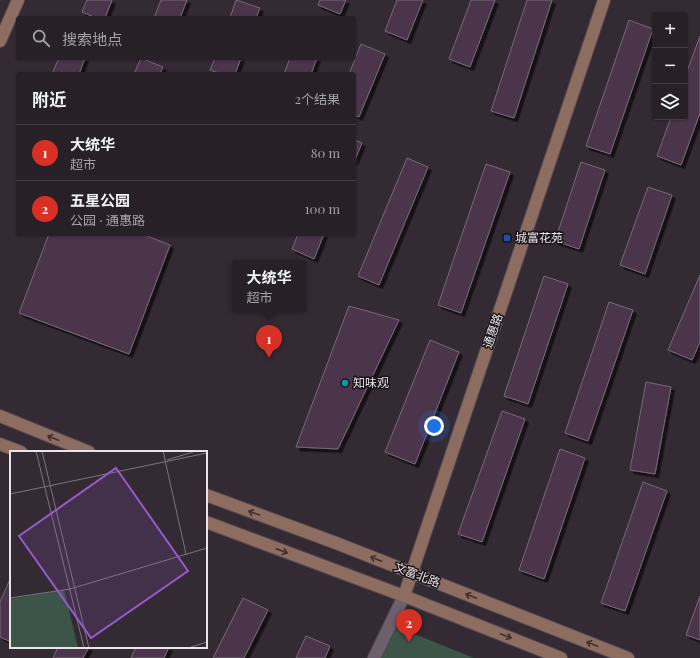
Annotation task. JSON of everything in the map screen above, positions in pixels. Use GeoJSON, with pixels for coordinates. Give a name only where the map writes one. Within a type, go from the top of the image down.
{"type":"FeatureCollection","features":[{"type":"Feature","properties":{"kind":"main road"},"geometry":{"type":"LineString","coordinates":[[0,41],[18,0]]}},
{"type":"Feature","properties":{"kind":"main road","name":"通惠路"},"geometry":{"type":"LineString","coordinates":[[404,596],[604,0]]}},
{"type":"Feature","properties":{"kind":"main road"},"geometry":{"type":"LineString","coordinates":[[0,416],[87,451]]}},
{"type":"Feature","properties":{"kind":"main road"},"geometry":{"type":"LineString","coordinates":[[0,444],[18,451]]}},
{"type":"Feature","properties":{"kind":"main road","name":"文富北路"},"geometry":{"type":"LineString","coordinates":[[207,495],[412,573],[628,658]]}},
{"type":"Feature","properties":{"kind":"main road","name":"文富北路"},"geometry":{"type":"LineString","coordinates":[[207,522],[404,596],[561,658]]}},
{"type":"Feature","properties":{"kind":"street","name":"通惠路"},"geometry":{"type":"LineString","coordinates":[[374,658],[404,596]]}},
{"type":"Feature","properties":{"kind":"green space"},"geometry":{"type":"Polygon","coordinates":[[[392,625],[474,658],[377,658],[392,625]]]}},
{"type":"Feature","properties":{"kind":"building"},"geometry":{"type":"Polygon","coordinates":[[[87,0],[112,0],[106,16],[91,16],[82,12],[87,0]]]}},
{"type":"Feature","properties":{"kind":"building"},"geometry":{"type":"Polygon","coordinates":[[[161,0],[187,0],[181,16],[155,16],[161,0]]]}},
{"type":"Feature","properties":{"kind":"building"},"geometry":{"type":"Polygon","coordinates":[[[236,0],[260,8],[257,16],[231,16],[236,0]]]}},
{"type":"Feature","properties":{"kind":"building"},"geometry":{"type":"Polygon","coordinates":[[[320,0],[346,0],[340,14],[318,5],[320,0]]]}},
{"type":"Feature","properties":{"kind":"building"},"geometry":{"type":"Polygon","coordinates":[[[397,0],[423,0],[407,40],[385,31],[397,0]]]}},
{"type":"Feature","properties":{"kind":"building"},"geometry":{"type":"Polygon","coordinates":[[[471,0],[495,0],[470,67],[449,59],[471,0]]]}},
{"type":"Feature","properties":{"kind":"building"},"geometry":{"type":"Polygon","coordinates":[[[527,0],[552,0],[514,118],[491,111],[527,0]]]}},
{"type":"Feature","properties":{"kind":"building"},"geometry":{"type":"Polygon","coordinates":[[[629,20],[652,29],[610,154],[586,146],[629,20]]]}},
{"type":"Feature","properties":{"kind":"building"},"geometry":{"type":"Polygon","coordinates":[[[700,36],[700,113],[681,165],[657,156],[670,120],[688,120],[688,69],[700,36]]]}},
{"type":"Feature","properties":{"kind":"building"},"geometry":{"type":"Polygon","coordinates":[[[361,44],[385,54],[359,117],[356,116],[356,72],[350,72],[355,60],[356,60],[361,44]]]}},
{"type":"Feature","properties":{"kind":"building"},"geometry":{"type":"Polygon","coordinates":[[[58,60],[84,60],[80,72],[53,72],[58,60]]]}},
{"type":"Feature","properties":{"kind":"building"},"geometry":{"type":"Polygon","coordinates":[[[140,60],[146,60],[163,67],[161,72],[135,72],[140,60]]]}},
{"type":"Feature","properties":{"kind":"building"},"geometry":{"type":"Polygon","coordinates":[[[214,60],[240,60],[236,72],[216,72],[210,70],[214,60]]]}},
{"type":"Feature","properties":{"kind":"building"},"geometry":{"type":"Polygon","coordinates":[[[289,60],[316,60],[312,72],[285,72],[289,60]]]}},
{"type":"Feature","properties":{"kind":"building"},"geometry":{"type":"Polygon","coordinates":[[[356,141],[362,143],[356,157],[356,141]]]}},
{"type":"Feature","properties":{"kind":"building"},"geometry":{"type":"Polygon","coordinates":[[[407,158],[428,167],[379,285],[358,276],[407,158]]]}},
{"type":"Feature","properties":{"kind":"building"},"geometry":{"type":"Polygon","coordinates":[[[581,162],[605,170],[579,249],[555,241],[581,162]]]}},
{"type":"Feature","properties":{"kind":"building"},"geometry":{"type":"Polygon","coordinates":[[[486,164],[510,172],[461,313],[438,305],[486,164]]]}},
{"type":"Feature","properties":{"kind":"building"},"geometry":{"type":"Polygon","coordinates":[[[648,187],[672,195],[645,274],[620,265],[648,187]]]}},
{"type":"Feature","properties":{"kind":"building"},"geometry":{"type":"Polygon","coordinates":[[[48,236],[147,236],[170,245],[129,354],[19,313],[48,236]]]}},
{"type":"Feature","properties":{"kind":"building"},"geometry":{"type":"Polygon","coordinates":[[[297,236],[323,236],[314,259],[292,249],[297,236]]]}},
{"type":"Feature","properties":{"kind":"building"},"geometry":{"type":"Polygon","coordinates":[[[700,275],[700,342],[692,360],[668,350],[700,275]]]}},
{"type":"Feature","properties":{"kind":"building"},"geometry":{"type":"Polygon","coordinates":[[[544,276],[568,284],[528,404],[504,396],[544,276]]]}},
{"type":"Feature","properties":{"kind":"building"},"geometry":{"type":"Polygon","coordinates":[[[609,302],[633,310],[588,441],[565,433],[609,302]]]}},
{"type":"Feature","properties":{"kind":"building","name":"知味观"},"geometry":{"type":"Polygon","coordinates":[[[349,306],[399,320],[338,449],[296,447],[349,306]]]}},
{"type":"Feature","properties":{"kind":"building"},"geometry":{"type":"Polygon","coordinates":[[[430,340],[459,352],[415,464],[385,452],[430,340]]]}},
{"type":"Feature","properties":{"kind":"building"},"geometry":{"type":"Polygon","coordinates":[[[646,382],[671,387],[655,474],[630,470],[646,382]]]}},
{"type":"Feature","properties":{"kind":"building"},"geometry":{"type":"Polygon","coordinates":[[[502,411],[525,419],[482,542],[458,534],[502,411]]]}},
{"type":"Feature","properties":{"kind":"building"},"geometry":{"type":"Polygon","coordinates":[[[560,449],[585,458],[544,579],[519,570],[560,449]]]}},
{"type":"Feature","properties":{"kind":"building"},"geometry":{"type":"Polygon","coordinates":[[[643,482],[667,491],[625,611],[601,603],[643,482]]]}},
{"type":"Feature","properties":{"kind":"building"},"geometry":{"type":"Polygon","coordinates":[[[10,579],[10,642],[0,637],[0,602],[10,579]]]}},
{"type":"Feature","properties":{"kind":"building"},"geometry":{"type":"Polygon","coordinates":[[[700,596],[700,640],[686,635],[700,596]]]}},
{"type":"Feature","properties":{"kind":"building"},"geometry":{"type":"Polygon","coordinates":[[[243,598],[268,610],[244,658],[213,658],[243,598]]]}},
{"type":"Feature","properties":{"kind":"building"},"geometry":{"type":"Polygon","coordinates":[[[306,636],[330,646],[325,658],[296,658],[306,636]]]}},
{"type":"Feature","properties":{"kind":"building"},"geometry":{"type":"Polygon","coordinates":[[[58,648],[88,648],[83,658],[53,658],[58,648]]]}},
{"type":"Feature","properties":{"kind":"building"},"geometry":{"type":"Polygon","coordinates":[[[136,648],[169,648],[164,658],[131,658],[136,648]]]}},
{"type":"Feature","properties":{"kind":"place","name":"城富花苑"},"geometry":{"type":"Point","coordinates":[507,238]}},
{"type":"Feature","properties":{"kind":"place","name":"大统华"},"geometry":{"type":"Point","coordinates":[269,358]}},
{"type":"Feature","properties":{"kind":"place","name":"知味观"},"geometry":{"type":"Point","coordinates":[345,383]}},
{"type":"Feature","properties":{"kind":"place","name":"五星公园"},"geometry":{"type":"Point","coordinates":[409,642]}}]}
